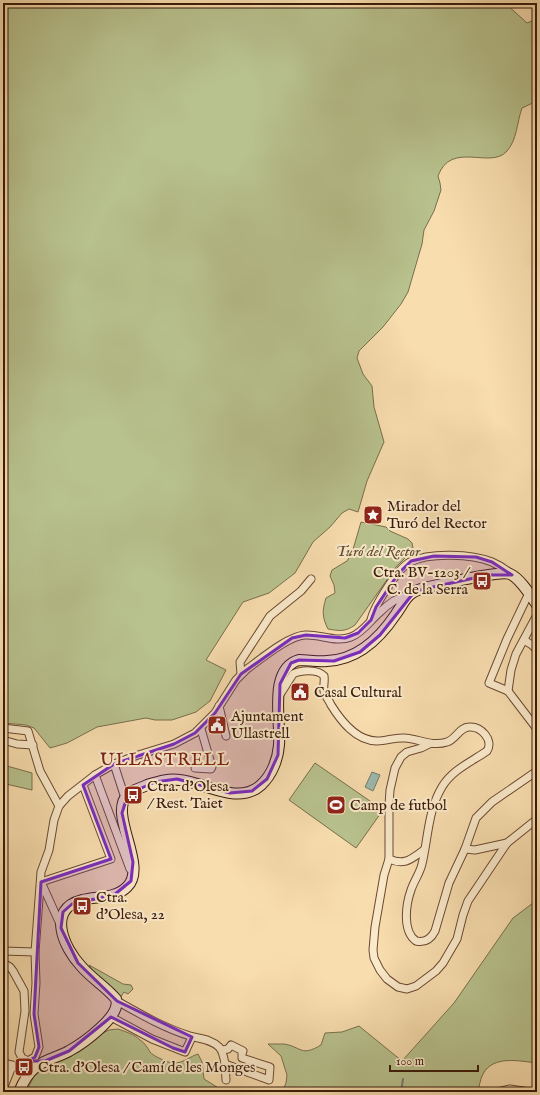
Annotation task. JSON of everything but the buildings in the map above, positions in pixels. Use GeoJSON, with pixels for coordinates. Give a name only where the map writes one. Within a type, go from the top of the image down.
{"type":"FeatureCollection","features":[{"type":"Feature","properties":{"kind":"street"},"geometry":{"type":"LineString","coordinates":[[371,620],[373,613],[381,599],[405,565],[434,556],[476,557],[492,562],[505,569],[512,575],[529,593],[537,605]]}},
{"type":"Feature","properties":{"kind":"street"},"geometry":{"type":"LineString","coordinates":[[3,1071],[35,1057],[39,1048],[34,1014],[41,869],[49,850],[54,820],[59,806],[68,796],[95,775],[114,764],[174,744],[195,733],[219,706],[241,674],[292,638],[306,635],[336,639],[351,637],[358,633],[379,612],[399,598],[424,588],[500,573],[512,575]]}},
{"type":"Feature","properties":{"kind":"street"},"geometry":{"type":"LineString","coordinates":[[241,674],[240,662],[270,616],[301,591],[311,579]]}},
{"type":"Feature","properties":{"kind":"street"},"geometry":{"type":"LineString","coordinates":[[529,593],[507,639],[489,683],[508,691],[537,729]]}},
{"type":"Feature","properties":{"kind":"street"},"geometry":{"type":"LineString","coordinates":[[125,798],[132,791],[156,782],[172,780],[187,781],[230,793],[248,792],[256,789],[267,779],[278,755],[280,733],[279,697],[284,671],[291,663],[299,660],[327,661],[348,657],[360,652],[376,639],[388,626],[410,594]]}},
{"type":"Feature","properties":{"kind":"street"},"geometry":{"type":"LineString","coordinates":[[508,691],[511,670],[516,654],[537,616]]}},
{"type":"Feature","properties":{"kind":"street"},"geometry":{"type":"LineString","coordinates":[[524,640],[537,650]]}},
{"type":"Feature","properties":{"kind":"street"},"geometry":{"type":"LineString","coordinates":[[279,697],[293,674],[297,672],[317,672],[322,673],[324,676],[324,691],[344,724],[368,740],[377,741],[403,738],[429,744],[448,742],[466,727],[474,727],[487,736],[489,740],[489,748],[487,751],[456,772],[442,787],[434,805],[421,866],[410,892],[407,910],[409,933],[413,939],[419,942],[426,941],[435,930],[449,883],[472,827],[479,814],[492,802],[537,771]]}},
{"type":"Feature","properties":{"kind":"street"},"geometry":{"type":"LineString","coordinates":[[219,706],[226,736]]}},
{"type":"Feature","properties":{"kind":"street"},"geometry":{"type":"LineString","coordinates":[[3,728],[28,731],[40,771],[59,806]]}},
{"type":"Feature","properties":{"kind":"street"},"geometry":{"type":"LineString","coordinates":[[195,768],[211,769],[212,767],[201,728]]}},
{"type":"Feature","properties":{"kind":"street"},"geometry":{"type":"LineString","coordinates":[[3,740],[17,744],[33,745]]}},
{"type":"Feature","properties":{"kind":"street"},"geometry":{"type":"LineString","coordinates":[[429,744],[406,752],[401,757],[395,768],[392,779],[389,805],[389,859],[384,874],[373,940],[374,958],[380,970],[387,979],[398,987],[407,989],[416,986],[436,971],[443,963],[457,939],[468,901],[507,843],[537,819]]}},
{"type":"Feature","properties":{"kind":"street"},"geometry":{"type":"LineString","coordinates":[[60,924],[63,912],[72,904],[83,900],[105,897],[122,892],[130,884],[133,874],[132,856],[127,840],[122,813],[125,798],[114,764]]}},
{"type":"Feature","properties":{"kind":"street"},"geometry":{"type":"LineString","coordinates":[[95,775],[133,874]]}},
{"type":"Feature","properties":{"kind":"street"},"geometry":{"type":"LineString","coordinates":[[41,882],[111,859],[83,785]]}},
{"type":"Feature","properties":{"kind":"street"},"geometry":{"type":"LineString","coordinates":[[464,849],[475,850],[507,843]]}},
{"type":"Feature","properties":{"kind":"street"},"geometry":{"type":"LineString","coordinates":[[389,859],[397,863],[407,862],[424,850]]}},
{"type":"Feature","properties":{"kind":"street"},"geometry":{"type":"LineString","coordinates":[[41,882],[60,924],[65,940],[78,963],[117,1001],[172,1029],[192,1037],[210,1041],[218,1046],[222,1050],[226,1080]]}},
{"type":"Feature","properties":{"kind":"street"},"geometry":{"type":"LineString","coordinates":[[3,951],[36,952]]}},
{"type":"Feature","properties":{"kind":"street"},"geometry":{"type":"LineString","coordinates":[[3,963],[10,967],[24,991],[25,1011],[19,1052],[22,1058],[28,1061],[45,1061]]}},
{"type":"Feature","properties":{"kind":"street"},"geometry":{"type":"LineString","coordinates":[[19,1092],[27,1076],[36,1067],[45,1061],[80,1045],[111,1017],[116,1010],[117,1001]]}},
{"type":"Feature","properties":{"kind":"street"},"geometry":{"type":"LineString","coordinates":[[111,1017],[152,1039],[185,1052],[192,1037]]}},
{"type":"Feature","properties":{"kind":"street"},"geometry":{"type":"LineString","coordinates":[[222,1050],[228,1049],[231,1045],[243,1051],[242,1058],[270,1067],[269,1080],[225,1064]]}},
{"type":"Feature","properties":{"kind":"street"},"geometry":{"type":"LineString","coordinates":[[3,1063],[14,1067]]}},
{"type":"Feature","properties":{"kind":"street"},"geometry":{"type":"LineString","coordinates":[[3,1089],[14,1067]]}},
{"type":"Feature","properties":{"kind":"street"},"geometry":{"type":"LineString","coordinates":[[497,1092],[510,1089],[530,1092]]}},
{"type":"Feature","properties":{"kind":"highlighted area"},"geometry":{"type":"Polygon","coordinates":[[[434,556],[476,557],[492,562],[512,575],[488,575],[415,591],[380,635],[360,652],[334,661],[299,660],[291,663],[280,684],[278,755],[267,779],[252,791],[230,793],[177,779],[155,782],[128,794],[122,813],[133,862],[131,881],[114,895],[72,904],[63,912],[61,928],[78,963],[117,1001],[192,1037],[189,1046],[185,1052],[173,1048],[111,1017],[69,1051],[45,1061],[28,1061],[35,1057],[39,1047],[34,1014],[41,882],[111,859],[83,785],[114,764],[174,744],[195,733],[215,713],[241,674],[292,638],[306,635],[345,638],[358,633],[371,620],[376,607],[398,574],[411,561],[434,556]]]}},
{"type":"Feature","properties":{"kind":"green space"},"geometry":{"type":"Polygon","coordinates":[[[3,3],[505,3],[527,23],[537,19],[537,101],[522,108],[513,142],[507,151],[500,156],[491,158],[461,157],[444,165],[438,176],[441,190],[434,211],[424,230],[422,244],[408,292],[401,304],[383,327],[359,351],[357,358],[363,374],[372,386],[374,407],[384,442],[367,481],[358,512],[349,509],[342,513],[330,527],[313,542],[295,573],[269,593],[243,602],[206,660],[226,670],[210,701],[196,712],[172,720],[155,720],[146,718],[97,727],[67,743],[50,748],[34,728],[26,725],[3,723],[3,3]]]}},
{"type":"Feature","properties":{"kind":"green space","name":"Turó del Rector"},"geometry":{"type":"Polygon","coordinates":[[[361,522],[386,527],[390,531],[408,539],[412,543],[413,548],[396,567],[355,625],[348,629],[342,630],[328,629],[323,614],[324,607],[326,598],[335,593],[334,585],[330,576],[332,570],[347,561],[352,553],[361,522]]]}},
{"type":"Feature","properties":{"kind":"green space","name":"Camp de futbol"},"geometry":{"type":"Polygon","coordinates":[[[315,763],[383,810],[356,848],[289,800],[315,763]]]}},
{"type":"Feature","properties":{"kind":"green space"},"geometry":{"type":"Polygon","coordinates":[[[3,764],[32,773],[32,790],[6,784],[3,785],[3,764]]]}},
{"type":"Feature","properties":{"kind":"green space"},"geometry":{"type":"Polygon","coordinates":[[[537,900],[537,1063],[507,1061],[493,1064],[487,1068],[483,1074],[477,1092],[282,1092],[286,1083],[287,1075],[281,1056],[268,1044],[290,1045],[305,1051],[314,1049],[321,1045],[325,1033],[342,1032],[359,1026],[402,1061],[454,1003],[513,918],[537,900]]]}},
{"type":"Feature","properties":{"kind":"green space"},"geometry":{"type":"Polygon","coordinates":[[[89,965],[123,984],[131,985],[133,989],[128,994],[124,992],[120,998],[95,975],[89,965]]]}},
{"type":"Feature","properties":{"kind":"green space"},"geometry":{"type":"Polygon","coordinates":[[[118,1029],[135,1036],[145,1044],[152,1054],[169,1062],[181,1062],[198,1054],[202,1062],[204,1079],[225,1092],[26,1092],[33,1078],[39,1071],[82,1050],[101,1034],[109,1030],[118,1029]]]}},
{"type":"Feature","properties":{"kind":"shaded area"},"geometry":{"type":"Polygon","coordinates":[[[372,772],[380,775],[373,791],[365,787],[372,772]]]}},
{"type":"Feature","properties":{"kind":"waterway"},"geometry":{"type":"LineString","coordinates":[[401,1092],[403,1079]]}},
{"type":"Feature","properties":{"kind":"place","name":"Mirador del Turó del Rector"},"geometry":{"type":"Point","coordinates":[373,515]}},
{"type":"Feature","properties":{"kind":"place","name":"Ctra. BV-1203 / C. de la Serra"},"geometry":{"type":"Point","coordinates":[482,581]}},
{"type":"Feature","properties":{"kind":"place","name":"Casal Cultural"},"geometry":{"type":"Point","coordinates":[300,692]}},
{"type":"Feature","properties":{"kind":"place","name":"Ajuntament Ullastrell"},"geometry":{"type":"Point","coordinates":[217,725]}},
{"type":"Feature","properties":{"kind":"place","name":"Ctra. d'Olesa / Rest. Taiet"},"geometry":{"type":"Point","coordinates":[133,795]}},
{"type":"Feature","properties":{"kind":"place","name":"Camp de futbol"},"geometry":{"type":"Point","coordinates":[336,805]}},
{"type":"Feature","properties":{"kind":"place","name":"Ctra. d'Olesa, 22"},"geometry":{"type":"Point","coordinates":[82,906]}},
{"type":"Feature","properties":{"kind":"place","name":"Ctra. d'Olesa / Camí de les Monges"},"geometry":{"type":"Point","coordinates":[24,1067]}},
{"type":"Feature","properties":{"kind":"district","name":"ULLASTRELL"},"geometry":{"type":"Point","coordinates":[165,759]}}]}
